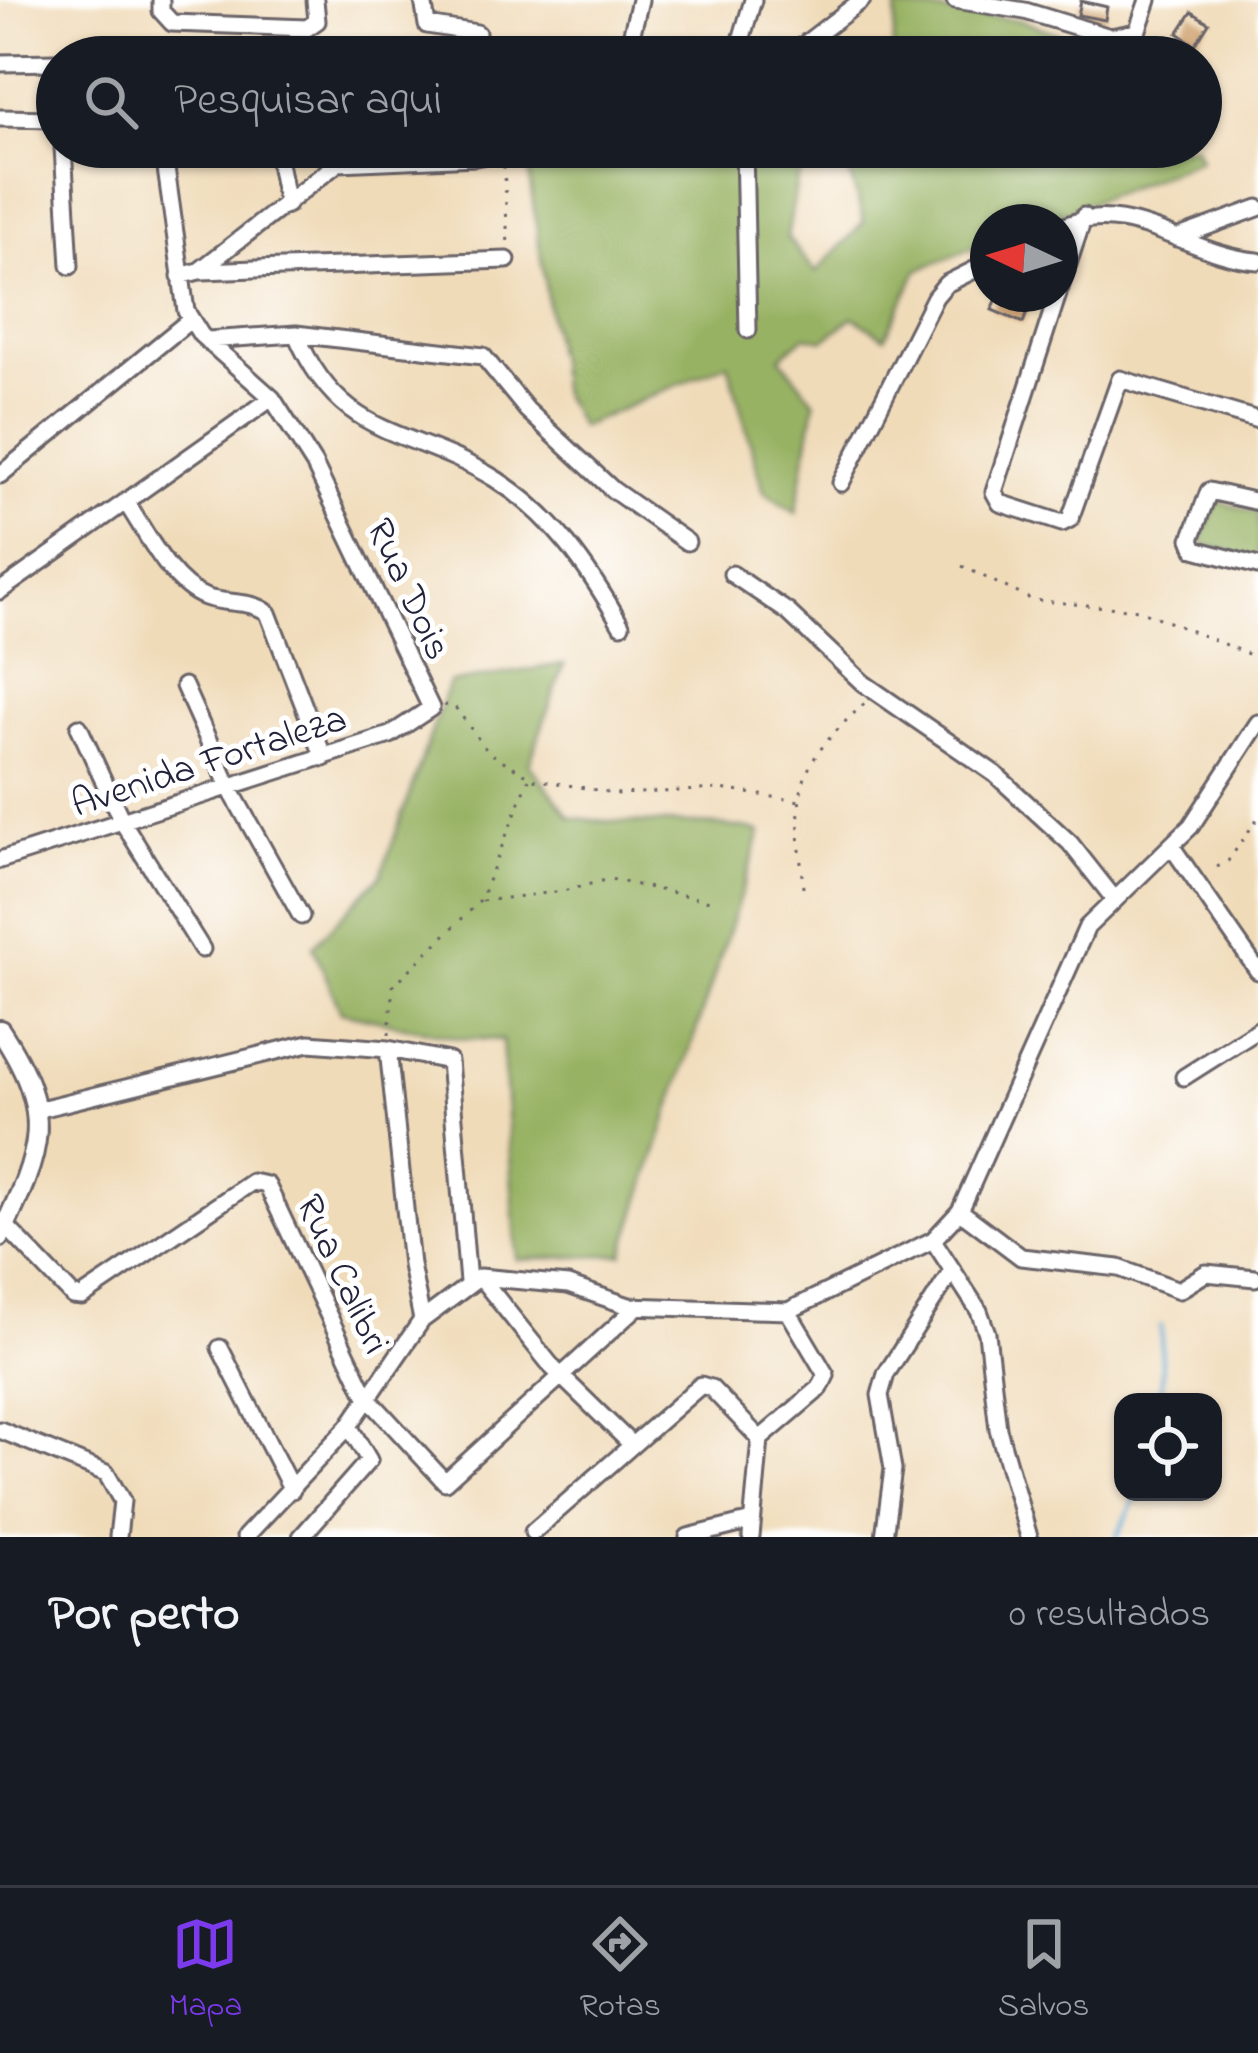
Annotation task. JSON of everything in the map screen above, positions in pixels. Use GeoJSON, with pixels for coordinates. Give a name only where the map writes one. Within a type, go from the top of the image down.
{"type":"FeatureCollection","features":[{"type":"Feature","properties":{"kind":"street"},"geometry":{"type":"LineString","coordinates":[[161,0],[161,11],[172,22],[307,28],[317,21],[315,0]]}},
{"type":"Feature","properties":{"kind":"street"},"geometry":{"type":"LineString","coordinates":[[423,0],[428,25],[478,33]]}},
{"type":"Feature","properties":{"kind":"street"},"geometry":{"type":"LineString","coordinates":[[631,36],[640,0]]}},
{"type":"Feature","properties":{"kind":"street"},"geometry":{"type":"LineString","coordinates":[[742,36],[753,0]]}},
{"type":"Feature","properties":{"kind":"street"},"geometry":{"type":"LineString","coordinates":[[815,36],[862,0]]}},
{"type":"Feature","properties":{"kind":"street"},"geometry":{"type":"LineString","coordinates":[[956,0],[1003,6],[1107,36]]}},
{"type":"Feature","properties":{"kind":"street"},"geometry":{"type":"LineString","coordinates":[[1115,36],[1137,32],[1148,0]]}},
{"type":"Feature","properties":{"kind":"street"},"geometry":{"type":"LineString","coordinates":[[0,63],[36,62]]}},
{"type":"Feature","properties":{"kind":"street"},"geometry":{"type":"LineString","coordinates":[[0,118],[36,119]]}},
{"type":"Feature","properties":{"kind":"street"},"geometry":{"type":"LineString","coordinates":[[64,168],[70,266]]}},
{"type":"Feature","properties":{"kind":"street"},"geometry":{"type":"LineString","coordinates":[[0,475],[190,320],[166,168]]}},
{"type":"Feature","properties":{"kind":"street"},"geometry":{"type":"LineString","coordinates":[[280,168],[286,205]]}},
{"type":"Feature","properties":{"kind":"street"},"geometry":{"type":"LineString","coordinates":[[199,271],[332,168]]}},
{"type":"Feature","properties":{"kind":"street"},"geometry":{"type":"LineString","coordinates":[[744,168],[748,330]]}},
{"type":"Feature","properties":{"kind":"street"},"geometry":{"type":"LineString","coordinates":[[1176,238],[1258,208]]}},
{"type":"Feature","properties":{"kind":"street"},"geometry":{"type":"LineString","coordinates":[[1078,234],[1084,216]]}},
{"type":"Feature","properties":{"kind":"street"},"geometry":{"type":"LineString","coordinates":[[1078,219],[1110,216],[1258,261]]}},
{"type":"Feature","properties":{"kind":"street"},"geometry":{"type":"LineString","coordinates":[[180,276],[199,271],[507,260]]}},
{"type":"Feature","properties":{"kind":"street"},"geometry":{"type":"LineString","coordinates":[[841,483],[935,297],[946,284],[970,272]]}},
{"type":"Feature","properties":{"kind":"street"},"geometry":{"type":"LineString","coordinates":[[1052,312],[994,492],[1000,503],[1062,523],[1070,519],[1120,379],[1258,420]]}},
{"type":"Feature","properties":{"kind":"street","name":"Rua Dois"},"geometry":{"type":"LineString","coordinates":[[190,320],[272,398],[347,527],[431,708]]}},
{"type":"Feature","properties":{"kind":"street"},"geometry":{"type":"LineString","coordinates":[[296,334],[312,373],[348,411],[492,477],[528,502],[584,560],[621,625]]}},
{"type":"Feature","properties":{"kind":"street"},"geometry":{"type":"LineString","coordinates":[[208,340],[296,334],[483,356],[527,410],[613,490],[687,542]]}},
{"type":"Feature","properties":{"kind":"street"},"geometry":{"type":"LineString","coordinates":[[0,591],[272,398]]}},
{"type":"Feature","properties":{"kind":"street"},"geometry":{"type":"LineString","coordinates":[[1258,502],[1209,491],[1191,539],[1195,549],[1258,566]]}},
{"type":"Feature","properties":{"kind":"street"},"geometry":{"type":"LineString","coordinates":[[127,505],[183,584],[201,596],[255,605],[268,614],[324,758]]}},
{"type":"Feature","properties":{"kind":"street"},"geometry":{"type":"LineString","coordinates":[[732,574],[788,612],[876,693],[995,774],[1070,843],[1115,900]]}},
{"type":"Feature","properties":{"kind":"street"},"geometry":{"type":"LineString","coordinates":[[184,686],[230,789],[301,916]]}},
{"type":"Feature","properties":{"kind":"street","name":"Avenida Fortaleza"},"geometry":{"type":"LineString","coordinates":[[0,860],[390,735],[431,708]]}},
{"type":"Feature","properties":{"kind":"street"},"geometry":{"type":"LineString","coordinates":[[245,1537],[349,1426],[422,1319],[474,1280],[568,1285],[606,1302],[638,1306],[788,1311],[933,1240],[959,1211],[1077,946],[1115,900],[1172,847],[1258,723]]}},
{"type":"Feature","properties":{"kind":"street"},"geometry":{"type":"LineString","coordinates":[[80,727],[122,821],[202,950]]}},
{"type":"Feature","properties":{"kind":"street"},"geometry":{"type":"LineString","coordinates":[[1172,847],[1258,971]]}},
{"type":"Feature","properties":{"kind":"street"},"geometry":{"type":"LineString","coordinates":[[0,1030],[40,1109],[29,1170],[3,1231]]}},
{"type":"Feature","properties":{"kind":"street"},"geometry":{"type":"LineString","coordinates":[[1184,1077],[1258,1030]]}},
{"type":"Feature","properties":{"kind":"street"},"geometry":{"type":"LineString","coordinates":[[40,1109],[309,1042],[388,1049],[449,1061],[474,1280],[630,1443]]}},
{"type":"Feature","properties":{"kind":"street"},"geometry":{"type":"LineString","coordinates":[[388,1049],[410,1265],[422,1319]]}},
{"type":"Feature","properties":{"kind":"street","name":"Rua Calibri"},"geometry":{"type":"LineString","coordinates":[[3,1231],[77,1298],[215,1204],[261,1183],[272,1193],[367,1397]]}},
{"type":"Feature","properties":{"kind":"street"},"geometry":{"type":"LineString","coordinates":[[959,1211],[1028,1259],[1119,1268],[1179,1290],[1206,1273],[1255,1278]]}},
{"type":"Feature","properties":{"kind":"street"},"geometry":{"type":"LineString","coordinates":[[933,1240],[987,1333],[998,1430],[1029,1537]]}},
{"type":"Feature","properties":{"kind":"street"},"geometry":{"type":"LineString","coordinates":[[884,1537],[892,1469],[880,1395],[886,1374],[952,1271]]}},
{"type":"Feature","properties":{"kind":"street"},"geometry":{"type":"LineString","coordinates":[[367,1397],[445,1482],[638,1306]]}},
{"type":"Feature","properties":{"kind":"street"},"geometry":{"type":"LineString","coordinates":[[688,1537],[752,1529],[760,1439],[820,1388],[826,1375],[788,1311]]}},
{"type":"Feature","properties":{"kind":"street"},"geometry":{"type":"LineString","coordinates":[[220,1348],[292,1490]]}},
{"type":"Feature","properties":{"kind":"street"},"geometry":{"type":"LineString","coordinates":[[533,1532],[691,1390],[711,1388],[760,1439]]}},
{"type":"Feature","properties":{"kind":"street"},"geometry":{"type":"LineString","coordinates":[[301,1537],[368,1460],[349,1426]]}},
{"type":"Feature","properties":{"kind":"street"},"geometry":{"type":"LineString","coordinates":[[0,1430],[106,1473],[122,1501],[118,1537]]}},
{"type":"Feature","properties":{"kind":"path"},"geometry":{"type":"LineString","coordinates":[[504,168],[507,260]]}},
{"type":"Feature","properties":{"kind":"path"},"geometry":{"type":"LineString","coordinates":[[962,566],[1032,600],[1139,610],[1258,658]]}},
{"type":"Feature","properties":{"kind":"path"},"geometry":{"type":"LineString","coordinates":[[802,888],[800,801],[810,757],[876,693]]}},
{"type":"Feature","properties":{"kind":"path","name":"Rua Dois"},"geometry":{"type":"LineString","coordinates":[[431,708],[454,707],[488,752],[530,777],[619,794],[722,789],[800,801]]}},
{"type":"Feature","properties":{"kind":"path"},"geometry":{"type":"LineString","coordinates":[[388,1049],[393,986],[481,901],[530,777]]}},
{"type":"Feature","properties":{"kind":"path"},"geometry":{"type":"LineString","coordinates":[[1217,867],[1228,861],[1258,818]]}},
{"type":"Feature","properties":{"kind":"path"},"geometry":{"type":"LineString","coordinates":[[481,901],[563,891],[610,879],[710,902]]}},
{"type":"Feature","properties":{"kind":"green space"},"geometry":{"type":"Polygon","coordinates":[[[897,8],[1020,20],[1064,36],[894,36],[897,8]]]}},
{"type":"Feature","properties":{"kind":"green space"},"geometry":{"type":"Polygon","coordinates":[[[804,168],[797,180],[787,238],[816,272],[864,222],[848,168],[1179,168],[1078,207],[970,204],[970,249],[918,270],[885,337],[853,317],[824,340],[805,336],[780,357],[815,402],[796,513],[764,492],[728,363],[580,427],[561,394],[528,169],[804,168]]]}},
{"type":"Feature","properties":{"kind":"green space"},"geometry":{"type":"Polygon","coordinates":[[[1217,501],[1258,513],[1258,559],[1201,544],[1217,501]]]}},
{"type":"Feature","properties":{"kind":"green space"},"geometry":{"type":"Polygon","coordinates":[[[564,664],[529,764],[570,817],[761,832],[623,1254],[517,1260],[502,1040],[459,1038],[341,1012],[313,946],[381,875],[449,683],[564,664]]]}},
{"type":"Feature","properties":{"kind":"building"},"geometry":{"type":"Polygon","coordinates":[[[1081,1],[1107,7],[1105,20],[1078,15],[1081,1]]]}},
{"type":"Feature","properties":{"kind":"building"},"geometry":{"type":"Polygon","coordinates":[[[1192,12],[1209,23],[1201,36],[1178,33],[1192,12]]]}},
{"type":"Feature","properties":{"kind":"building"},"geometry":{"type":"Polygon","coordinates":[[[997,312],[1027,312],[1023,323],[997,312]]]}},
{"type":"Feature","properties":{"kind":"waterway"},"geometry":{"type":"LineString","coordinates":[[1161,1326],[1162,1393]]}},
{"type":"Feature","properties":{"kind":"waterway"},"geometry":{"type":"LineString","coordinates":[[1117,1537],[1135,1501]]}}]}
